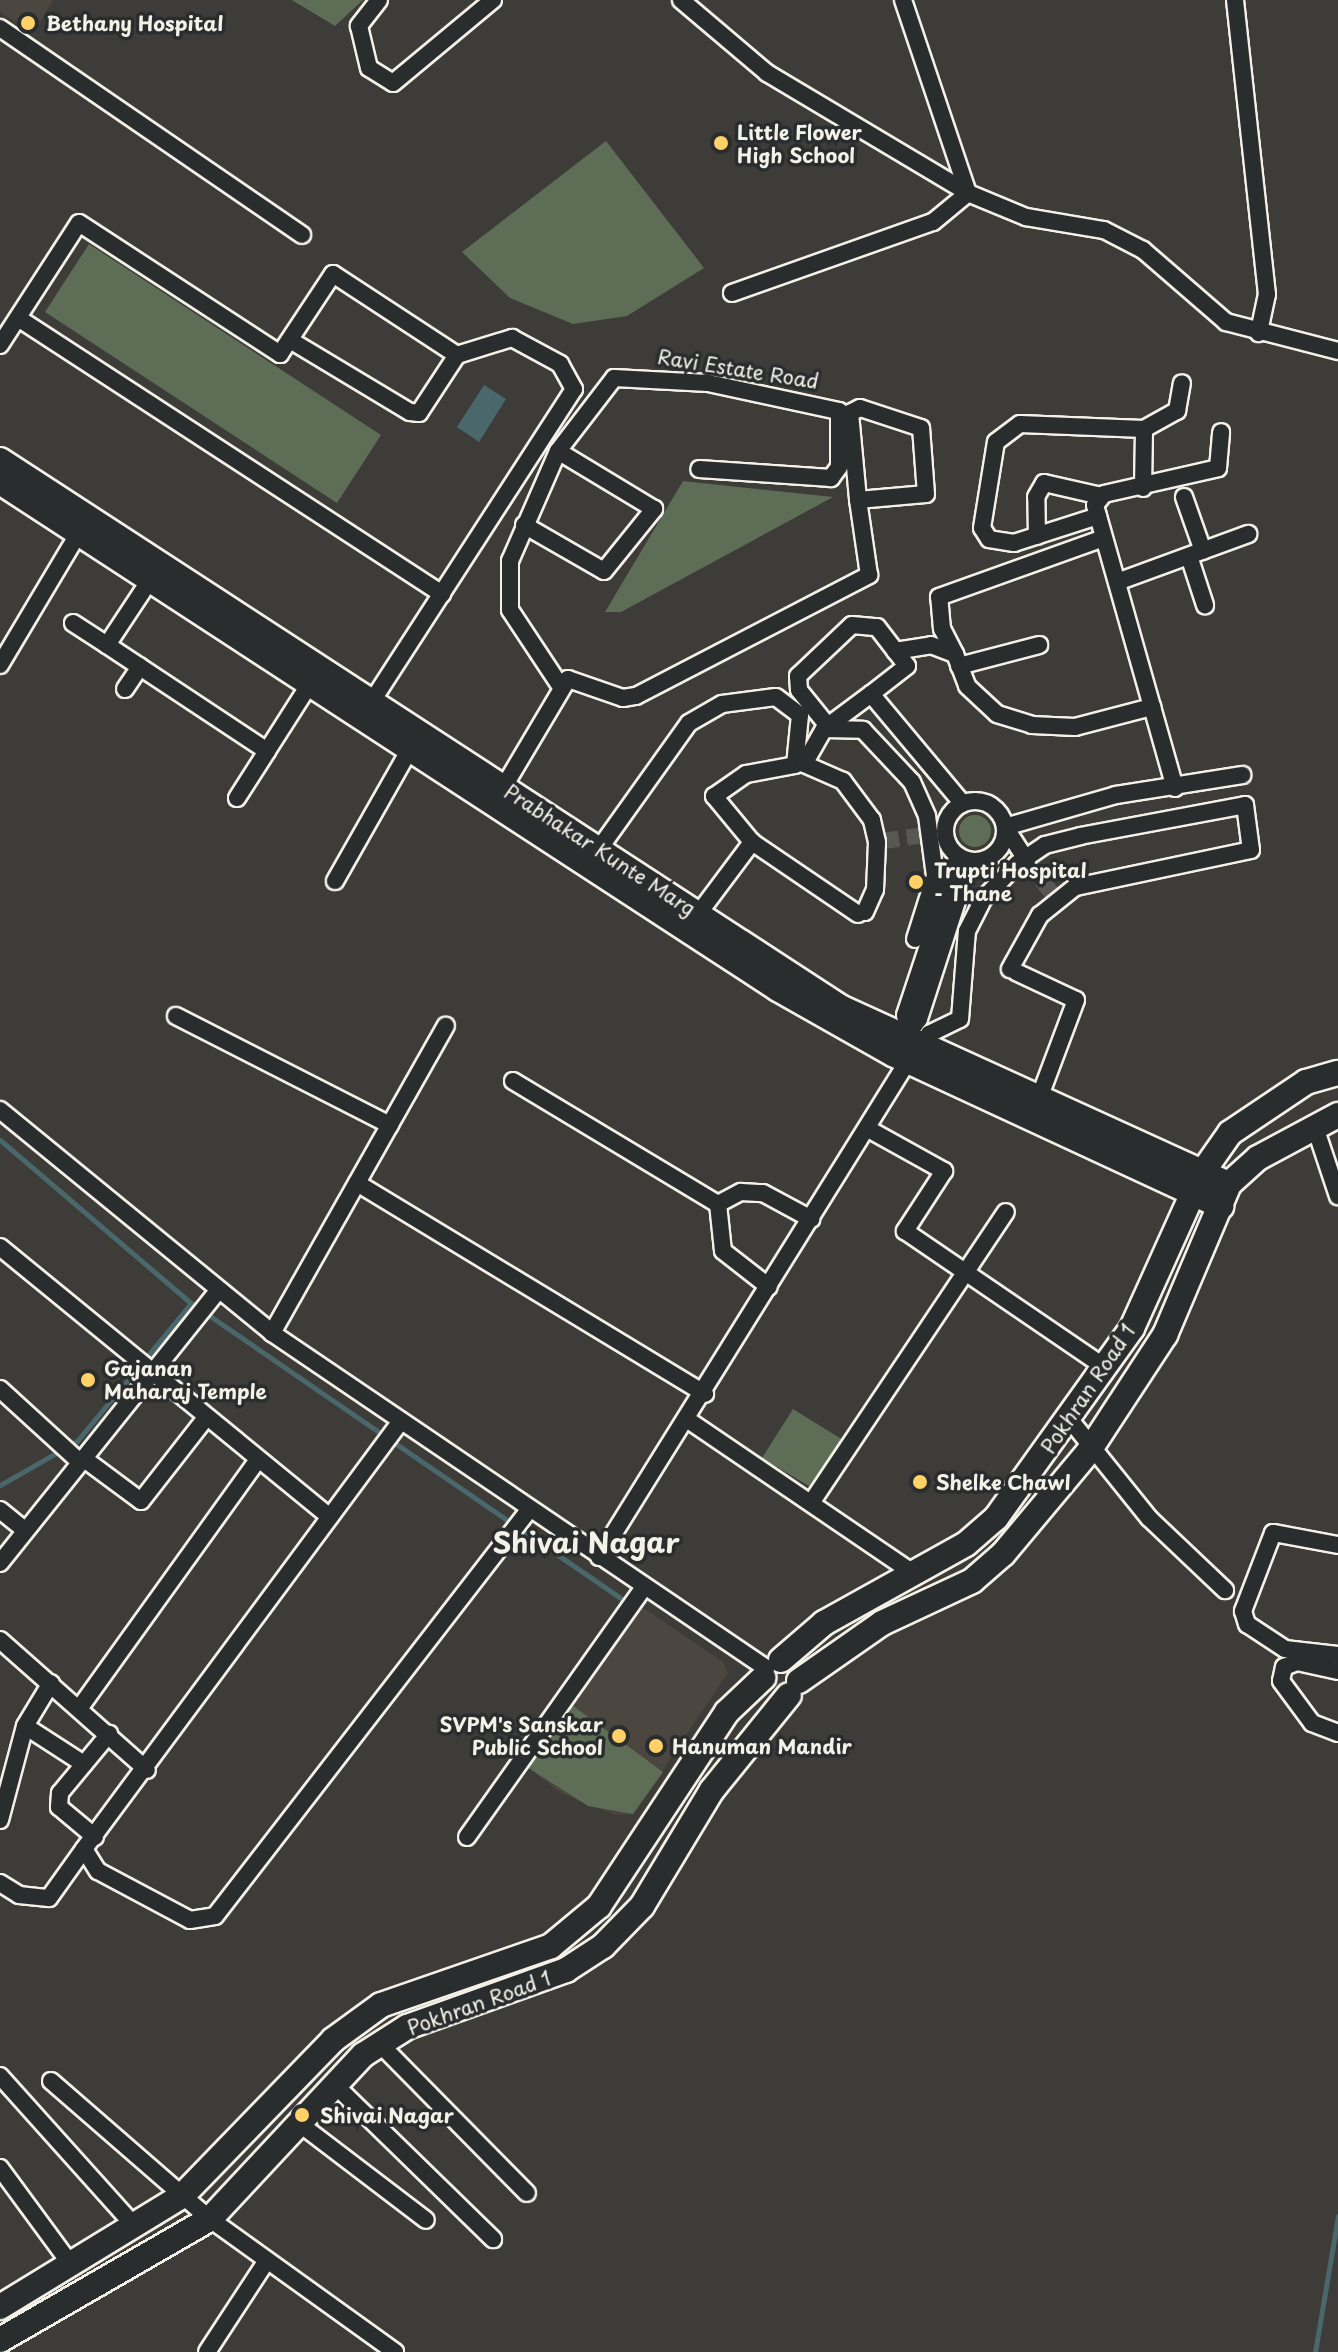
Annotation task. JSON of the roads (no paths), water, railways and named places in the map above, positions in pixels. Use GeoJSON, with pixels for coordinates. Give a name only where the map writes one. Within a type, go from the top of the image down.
{"type":"FeatureCollection","features":[{"type":"Feature","properties":{"kind":"main road","name":"Prabhakar Kunte Marg"},"geometry":{"type":"LineString","coordinates":[[0,460],[150,580],[411,747],[498,796]]}},
{"type":"Feature","properties":{"kind":"main road","name":"Prabhakar Kunte Marg"},"geometry":{"type":"LineString","coordinates":[[0,482],[82,527],[371,703],[498,796],[693,921],[842,1008],[911,1035],[1034,1109],[1225,1195]]}},
{"type":"Feature","properties":{"kind":"main road","name":"Pokhran Road 1"},"geometry":{"type":"LineString","coordinates":[[1,2304],[132,2223],[182,2196],[333,2040],[381,2005],[527,1957],[599,1906],[727,1712],[770,1669],[824,1623],[910,1571],[966,1544],[996,1518],[1071,1421],[1132,1328],[1197,1183],[1230,1133],[1262,1108],[1338,1073]]}},
{"type":"Feature","properties":{"kind":"main road","name":"Pokhran Road 1"},"geometry":{"type":"LineString","coordinates":[[0,2340],[210,2219],[335,2085],[380,2044],[407,2027],[566,1970],[603,1946],[642,1906],[712,1790],[794,1688],[882,1623],[972,1581],[1089,1451],[1165,1335],[1225,1195],[1258,1158],[1338,1115]]}},
{"type":"Feature","properties":{"kind":"main road"},"geometry":{"type":"LineString","coordinates":[[770,1669],[769,1693],[794,1688]]}},
{"type":"Feature","properties":{"kind":"main road"},"geometry":{"type":"LineString","coordinates":[[687,1774],[712,1790]]}},
{"type":"Feature","properties":{"kind":"street"},"geometry":{"type":"LineString","coordinates":[[379,0],[359,26],[369,68],[393,83],[493,0]]}},
{"type":"Feature","properties":{"kind":"street"},"geometry":{"type":"LineString","coordinates":[[681,0],[767,73],[968,193],[1026,217],[1104,230],[1143,250],[1226,322],[1338,351]]}},
{"type":"Feature","properties":{"kind":"street"},"geometry":{"type":"LineString","coordinates":[[903,0],[968,193]]}},
{"type":"Feature","properties":{"kind":"street"},"geometry":{"type":"LineString","coordinates":[[1235,0],[1267,294],[1259,333]]}},
{"type":"Feature","properties":{"kind":"street"},"geometry":{"type":"LineString","coordinates":[[0,28],[302,235]]}},
{"type":"Feature","properties":{"kind":"street"},"geometry":{"type":"LineString","coordinates":[[732,293],[923,227],[968,193]]}},
{"type":"Feature","properties":{"kind":"street"},"geometry":{"type":"LineString","coordinates":[[0,345],[79,223],[280,354],[333,274],[457,355]]}},
{"type":"Feature","properties":{"kind":"street"},"geometry":{"type":"LineString","coordinates":[[18,318],[442,594]]}},
{"type":"Feature","properties":{"kind":"street"},"geometry":{"type":"LineString","coordinates":[[290,340],[410,412],[419,413],[457,355],[484,342],[525,342],[560,364],[574,389],[371,703]]}},
{"type":"Feature","properties":{"kind":"street","name":"Ravi Estate Road"},"geometry":{"type":"LineString","coordinates":[[559,684],[510,610],[510,561],[558,451],[614,378],[627,373],[839,411],[839,467],[831,478],[699,469]]}},
{"type":"Feature","properties":{"kind":"street"},"geometry":{"type":"LineString","coordinates":[[1098,516],[1037,536],[995,540],[982,528],[990,464],[1007,431],[1020,424],[1144,429],[1177,411],[1182,383]]}},
{"type":"Feature","properties":{"kind":"street"},"geometry":{"type":"LineString","coordinates":[[498,796],[559,684],[581,678],[612,695],[636,696],[869,575],[858,500],[850,413],[860,408],[921,428],[926,494],[858,500]]}},
{"type":"Feature","properties":{"kind":"street"},"geometry":{"type":"LineString","coordinates":[[1143,488],[1144,429]]}},
{"type":"Feature","properties":{"kind":"street"},"geometry":{"type":"LineString","coordinates":[[1037,536],[1036,497],[1044,483],[1101,496],[1218,468],[1221,432]]}},
{"type":"Feature","properties":{"kind":"street"},"geometry":{"type":"LineString","coordinates":[[524,525],[604,571],[654,509],[558,451]]}},
{"type":"Feature","properties":{"kind":"street"},"geometry":{"type":"LineString","coordinates":[[1101,496],[1098,516],[1175,788]]}},
{"type":"Feature","properties":{"kind":"street"},"geometry":{"type":"LineString","coordinates":[[1184,497],[1205,605]]}},
{"type":"Feature","properties":{"kind":"street"},"geometry":{"type":"LineString","coordinates":[[0,665],[82,527]]}},
{"type":"Feature","properties":{"kind":"street"},"geometry":{"type":"LineString","coordinates":[[1117,582],[1248,534]]}},
{"type":"Feature","properties":{"kind":"street"},"geometry":{"type":"LineString","coordinates":[[1104,538],[939,597],[942,629],[967,686],[997,714],[1032,725],[1075,727],[1152,707]]}},
{"type":"Feature","properties":{"kind":"street"},"geometry":{"type":"LineString","coordinates":[[107,645],[150,580]]}},
{"type":"Feature","properties":{"kind":"street"},"geometry":{"type":"LineString","coordinates":[[73,623],[267,751]]}},
{"type":"Feature","properties":{"kind":"street"},"geometry":{"type":"LineString","coordinates":[[852,625],[877,627],[907,666],[871,694],[828,726],[799,690],[798,676],[852,625]]}},
{"type":"Feature","properties":{"kind":"street"},"geometry":{"type":"LineString","coordinates":[[895,651],[931,645],[957,660],[1039,645]]}},
{"type":"Feature","properties":{"kind":"street"},"geometry":{"type":"LineString","coordinates":[[125,689],[140,667]]}},
{"type":"Feature","properties":{"kind":"street"},"geometry":{"type":"LineString","coordinates":[[237,798],[311,682]]}},
{"type":"Feature","properties":{"kind":"street"},"geometry":{"type":"LineString","coordinates":[[871,694],[963,804],[990,805],[1026,859]]}},
{"type":"Feature","properties":{"kind":"street"},"geometry":{"type":"LineString","coordinates":[[594,858],[689,723],[722,704],[776,697],[800,715],[795,765],[746,774],[714,796],[752,842],[861,913],[875,890],[880,841],[872,820],[843,781],[804,764],[824,729],[863,730],[917,793],[935,876],[915,939]]}},
{"type":"Feature","properties":{"kind":"street"},"geometry":{"type":"LineString","coordinates":[[335,881],[411,747]]}},
{"type":"Feature","properties":{"kind":"street"},"geometry":{"type":"LineString","coordinates":[[1005,827],[1116,795],[1242,775]]}},
{"type":"Feature","properties":{"kind":"street"},"geometry":{"type":"LineString","coordinates":[[963,804],[939,834],[964,858]]}},
{"type":"Feature","properties":{"kind":"street"},"geometry":{"type":"LineString","coordinates":[[911,1035],[929,1034],[960,1019],[959,970],[972,918],[1026,859],[1080,836],[1245,805],[1251,850],[1075,887],[1055,897],[1013,971],[1076,1000],[1034,1109]]}},
{"type":"Feature","properties":{"kind":"street"},"geometry":{"type":"LineString","coordinates":[[964,858],[996,853],[1005,827]]}},
{"type":"Feature","properties":{"kind":"street"},"geometry":{"type":"LineString","coordinates":[[693,921],[752,842]]}},
{"type":"Feature","properties":{"kind":"street"},"geometry":{"type":"LineString","coordinates":[[599,1557],[870,1130],[911,1035],[964,858]]}},
{"type":"Feature","properties":{"kind":"street"},"geometry":{"type":"LineString","coordinates":[[176,1016],[390,1125]]}},
{"type":"Feature","properties":{"kind":"street"},"geometry":{"type":"LineString","coordinates":[[272,1333],[446,1026]]}},
{"type":"Feature","properties":{"kind":"street"},"geometry":{"type":"LineString","coordinates":[[513,1081],[718,1204]]}},
{"type":"Feature","properties":{"kind":"street"},"geometry":{"type":"LineString","coordinates":[[0,1110],[272,1333],[529,1510],[770,1669]]}},
{"type":"Feature","properties":{"kind":"street"},"geometry":{"type":"LineString","coordinates":[[1315,1127],[1338,1196]]}},
{"type":"Feature","properties":{"kind":"street"},"geometry":{"type":"LineString","coordinates":[[870,1130],[944,1171],[905,1231],[1106,1368]]}},
{"type":"Feature","properties":{"kind":"street"},"geometry":{"type":"LineString","coordinates":[[357,1183],[705,1394]]}},
{"type":"Feature","properties":{"kind":"street"},"geometry":{"type":"LineString","coordinates":[[718,1204],[741,1192],[763,1193],[811,1219]]}},
{"type":"Feature","properties":{"kind":"street"},"geometry":{"type":"LineString","coordinates":[[718,1204],[723,1251],[769,1287]]}},
{"type":"Feature","properties":{"kind":"street"},"geometry":{"type":"LineString","coordinates":[[811,1503],[1006,1212]]}},
{"type":"Feature","properties":{"kind":"street"},"geometry":{"type":"LineString","coordinates":[[0,1247],[149,1376],[330,1517]]}},
{"type":"Feature","properties":{"kind":"street"},"geometry":{"type":"LineString","coordinates":[[0,1563],[219,1290]]}},
{"type":"Feature","properties":{"kind":"street"},"geometry":{"type":"LineString","coordinates":[[0,1389],[82,1460],[141,1501],[205,1419]]}},
{"type":"Feature","properties":{"kind":"street"},"geometry":{"type":"LineString","coordinates":[[688,1420],[910,1571]]}},
{"type":"Feature","properties":{"kind":"street"},"geometry":{"type":"LineString","coordinates":[[0,1883],[19,1895],[49,1898],[147,1770],[401,1421]]}},
{"type":"Feature","properties":{"kind":"street"},"geometry":{"type":"LineString","coordinates":[[1071,1421],[1089,1451],[1225,1590]]}},
{"type":"Feature","properties":{"kind":"street"},"geometry":{"type":"LineString","coordinates":[[81,1706],[258,1460]]}},
{"type":"Feature","properties":{"kind":"street"},"geometry":{"type":"LineString","coordinates":[[0,1510],[25,1530]]}},
{"type":"Feature","properties":{"kind":"street"},"geometry":{"type":"LineString","coordinates":[[109,1734],[60,1793],[59,1807],[90,1843],[98,1871],[190,1920],[215,1916],[529,1510]]}},
{"type":"Feature","properties":{"kind":"street"},"geometry":{"type":"LineString","coordinates":[[1338,1545],[1273,1533],[1243,1611],[1247,1624],[1285,1649],[1338,1655]]}},
{"type":"Feature","properties":{"kind":"street"},"geometry":{"type":"LineString","coordinates":[[467,1837],[644,1587]]}},
{"type":"Feature","properties":{"kind":"street"},"geometry":{"type":"LineString","coordinates":[[0,1640],[81,1706],[147,1770]]}},
{"type":"Feature","properties":{"kind":"street"},"geometry":{"type":"LineString","coordinates":[[1338,1671],[1297,1662],[1284,1667],[1281,1681],[1312,1723],[1338,1733]]}},
{"type":"Feature","properties":{"kind":"street"},"geometry":{"type":"LineString","coordinates":[[0,1820],[25,1726],[51,1683]]}},
{"type":"Feature","properties":{"kind":"street"},"geometry":{"type":"LineString","coordinates":[[25,1726],[84,1764]]}},
{"type":"Feature","properties":{"kind":"street"},"geometry":{"type":"LineString","coordinates":[[380,2044],[527,2193]]}},
{"type":"Feature","properties":{"kind":"street"},"geometry":{"type":"LineString","coordinates":[[0,2076],[132,2223]]}},
{"type":"Feature","properties":{"kind":"street"},"geometry":{"type":"LineString","coordinates":[[51,2081],[210,2219],[395,2352]]}},
{"type":"Feature","properties":{"kind":"street"},"geometry":{"type":"LineString","coordinates":[[335,2085],[493,2239]]}},
{"type":"Feature","properties":{"kind":"street"},"geometry":{"type":"LineString","coordinates":[[300,2124],[426,2220]]}},
{"type":"Feature","properties":{"kind":"street"},"geometry":{"type":"LineString","coordinates":[[0,2168],[69,2262]]}},
{"type":"Feature","properties":{"kind":"street"},"geometry":{"type":"LineString","coordinates":[[207,2352],[266,2262]]}},
{"type":"Feature","properties":{"kind":"water"},"geometry":{"type":"Polygon","coordinates":[[[484,385],[506,399],[479,442],[457,427],[484,385]]]}},
{"type":"Feature","properties":{"kind":"waterway"},"geometry":{"type":"LineString","coordinates":[[0,1140],[191,1303],[622,1599]]}},
{"type":"Feature","properties":{"kind":"waterway"},"geometry":{"type":"LineString","coordinates":[[0,1485],[77,1441],[191,1303]]}},
{"type":"Feature","properties":{"kind":"waterway"},"geometry":{"type":"LineString","coordinates":[[1315,2352],[1338,2216]]}},
{"type":"Feature","properties":{"kind":"tunnel"},"geometry":{"type":"LineString","coordinates":[[883,841],[933,834]]}},
{"type":"Feature","properties":{"kind":"tunnel"},"geometry":{"type":"LineString","coordinates":[[1027,861],[1054,896]]}},
{"type":"Feature","properties":{"kind":"place","name":"Bethany Hospital"},"geometry":{"type":"Point","coordinates":[28,23]}},
{"type":"Feature","properties":{"kind":"place","name":"Little Flower High School"},"geometry":{"type":"Point","coordinates":[721,143]}},
{"type":"Feature","properties":{"kind":"place","name":"Trupti Hospital - Thane"},"geometry":{"type":"Point","coordinates":[916,882]}},
{"type":"Feature","properties":{"kind":"place","name":"Gajanan Maharaj Temple"},"geometry":{"type":"Point","coordinates":[88,1380]}},
{"type":"Feature","properties":{"kind":"place","name":"Shelke Chawl"},"geometry":{"type":"Point","coordinates":[920,1482]}},
{"type":"Feature","properties":{"kind":"place","name":"SVPM's Sanskar Public School"},"geometry":{"type":"Point","coordinates":[619,1736]}},
{"type":"Feature","properties":{"kind":"place","name":"Hanuman Mandir"},"geometry":{"type":"Point","coordinates":[656,1746]}},
{"type":"Feature","properties":{"kind":"place","name":"Shivai Nagar"},"geometry":{"type":"Point","coordinates":[302,2115]}},
{"type":"Feature","properties":{"kind":"district","name":"Shivai Nagar"},"geometry":{"type":"Point","coordinates":[586,1542]}}]}
